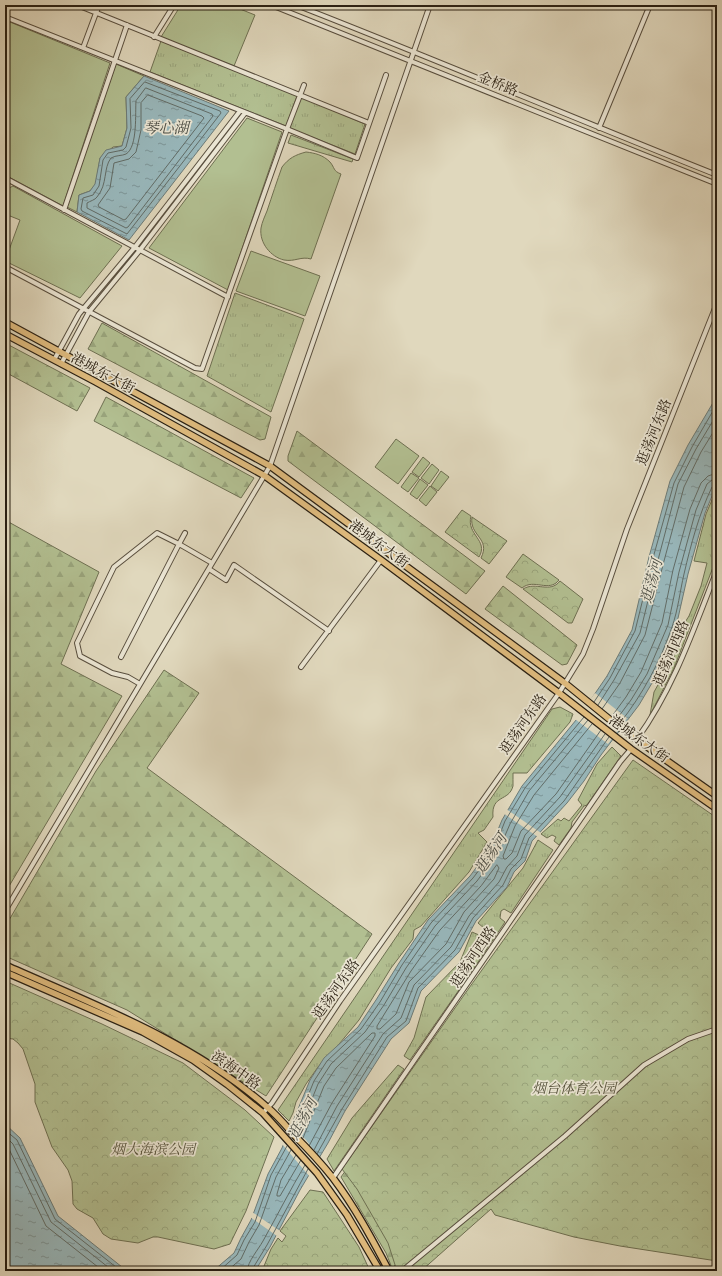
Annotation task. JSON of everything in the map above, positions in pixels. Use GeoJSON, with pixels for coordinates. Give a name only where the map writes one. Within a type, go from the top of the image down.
{"type":"FeatureCollection","features":[{"type":"Feature","properties":{"kind":"main road","name":"港城东大街"},"geometry":{"type":"LineString","coordinates":[[5,322],[270,466],[566,684],[620,727],[717,796]]}},
{"type":"Feature","properties":{"kind":"main road","name":"港城东大街"},"geometry":{"type":"LineString","coordinates":[[5,334],[265,476],[381,560],[614,736],[717,809]]}},
{"type":"Feature","properties":{"kind":"main road"},"geometry":{"type":"LineString","coordinates":[[462,621],[468,613]]}},
{"type":"Feature","properties":{"kind":"main road","name":"滨海中路"},"geometry":{"type":"LineString","coordinates":[[5,965],[145,1028],[196,1056],[268,1107],[333,1178],[360,1217],[389,1271]]}},
{"type":"Feature","properties":{"kind":"main road","name":"滨海中路"},"geometry":{"type":"LineString","coordinates":[[5,972],[143,1032],[193,1060],[228,1085],[263,1113],[317,1173],[347,1214],[380,1271]]}},
{"type":"Feature","properties":{"kind":"street"},"geometry":{"type":"LineString","coordinates":[[77,5],[369,123]]}},
{"type":"Feature","properties":{"kind":"street"},"geometry":{"type":"LineString","coordinates":[[83,48],[100,5]]}},
{"type":"Feature","properties":{"kind":"street"},"geometry":{"type":"LineString","coordinates":[[154,37],[174,5]]}},
{"type":"Feature","properties":{"kind":"street","name":"金桥路"},"geometry":{"type":"LineString","coordinates":[[272,5],[717,184]]}},
{"type":"Feature","properties":{"kind":"street","name":"金桥路"},"geometry":{"type":"LineString","coordinates":[[296,5],[599,128],[717,174]]}},
{"type":"Feature","properties":{"kind":"street"},"geometry":{"type":"LineString","coordinates":[[5,911],[270,466],[430,5]]}},
{"type":"Feature","properties":{"kind":"street"},"geometry":{"type":"LineString","coordinates":[[599,128],[650,5]]}},
{"type":"Feature","properties":{"kind":"street"},"geometry":{"type":"LineString","coordinates":[[5,17],[357,158],[386,75]]}},
{"type":"Feature","properties":{"kind":"street"},"geometry":{"type":"LineString","coordinates":[[64,210],[127,25]]}},
{"type":"Feature","properties":{"kind":"street"},"geometry":{"type":"LineString","coordinates":[[5,267],[194,368],[202,369],[304,85]]}},
{"type":"Feature","properties":{"kind":"street"},"geometry":{"type":"LineString","coordinates":[[54,360],[79,314],[135,247],[240,111]]}},
{"type":"Feature","properties":{"kind":"street"},"geometry":{"type":"LineString","coordinates":[[61,364],[89,312],[140,250],[245,113]]}},
{"type":"Feature","properties":{"kind":"street"},"geometry":{"type":"LineString","coordinates":[[5,178],[228,297]]}},
{"type":"Feature","properties":{"kind":"street","name":"逛荡河东路"},"geometry":{"type":"LineString","coordinates":[[263,1113],[272,1103],[340,1001],[566,684],[583,654],[593,629],[626,529],[717,303]]}},
{"type":"Feature","properties":{"kind":"street"},"geometry":{"type":"LineString","coordinates":[[140,684],[128,677],[112,673],[80,656],[77,643],[114,567],[157,533],[212,563]]}},
{"type":"Feature","properties":{"kind":"street"},"geometry":{"type":"LineString","coordinates":[[121,657],[185,533]]}},
{"type":"Feature","properties":{"kind":"street"},"geometry":{"type":"LineString","coordinates":[[301,667],[381,560]]}},
{"type":"Feature","properties":{"kind":"street"},"geometry":{"type":"LineString","coordinates":[[209,569],[226,580],[234,565],[328,631]]}},
{"type":"Feature","properties":{"kind":"street","name":"逛荡河西路"},"geometry":{"type":"LineString","coordinates":[[638,739],[665,696],[717,570]]}},
{"type":"Feature","properties":{"kind":"street","name":"逛荡河西路"},"geometry":{"type":"LineString","coordinates":[[333,1178],[631,748]]}},
{"type":"Feature","properties":{"kind":"street"},"geometry":{"type":"LineString","coordinates":[[402,1271],[565,1136],[644,1065],[688,1039],[717,1029]]}},
{"type":"Feature","properties":{"kind":"green space"},"geometry":{"type":"Polygon","coordinates":[[[181,5],[230,5],[255,15],[234,66],[161,37],[181,5]]]}},
{"type":"Feature","properties":{"kind":"green space"},"geometry":{"type":"Polygon","coordinates":[[[5,20],[110,63],[63,206],[5,175],[5,20]]]}},
{"type":"Feature","properties":{"kind":"green space"},"geometry":{"type":"Polygon","coordinates":[[[161,41],[297,96],[286,126],[150,72],[161,41]]]}},
{"type":"Feature","properties":{"kind":"green space"},"geometry":{"type":"Polygon","coordinates":[[[116,64],[144,76],[126,97],[127,128],[122,146],[113,147],[100,158],[96,184],[90,191],[79,195],[77,212],[67,207],[116,64]]]}},
{"type":"Feature","properties":{"kind":"green space"},"geometry":{"type":"Polygon","coordinates":[[[301,97],[365,124],[355,154],[289,128],[301,97]]]}},
{"type":"Feature","properties":{"kind":"green space"},"geometry":{"type":"Polygon","coordinates":[[[247,118],[282,132],[228,290],[149,248],[247,118]]]}},
{"type":"Feature","properties":{"kind":"green space"},"geometry":{"type":"Polygon","coordinates":[[[291,135],[353,159],[352,162],[288,143],[291,135]]]}},
{"type":"Feature","properties":{"kind":"green space"},"geometry":{"type":"Polygon","coordinates":[[[306,152],[322,156],[330,162],[338,173],[341,174],[311,259],[304,258],[284,260],[270,253],[262,239],[261,228],[282,167],[292,157],[306,152]]]}},
{"type":"Feature","properties":{"kind":"green space"},"geometry":{"type":"Polygon","coordinates":[[[13,186],[122,246],[80,298],[5,261],[20,220],[5,214],[5,194],[7,189],[13,186]]]}},
{"type":"Feature","properties":{"kind":"green space"},"geometry":{"type":"Polygon","coordinates":[[[251,251],[320,276],[305,316],[236,291],[251,251]]]}},
{"type":"Feature","properties":{"kind":"green space"},"geometry":{"type":"Polygon","coordinates":[[[235,293],[304,319],[271,412],[207,376],[235,293]]]}},
{"type":"Feature","properties":{"kind":"green space"},"geometry":{"type":"Polygon","coordinates":[[[102,323],[271,417],[265,439],[260,440],[88,349],[102,323]]]}},
{"type":"Feature","properties":{"kind":"green space"},"geometry":{"type":"Polygon","coordinates":[[[5,343],[90,388],[77,411],[5,372],[5,343]]]}},
{"type":"Feature","properties":{"kind":"green space"},"geometry":{"type":"Polygon","coordinates":[[[106,397],[254,478],[241,498],[94,421],[106,397]]]}},
{"type":"Feature","properties":{"kind":"green space"},"geometry":{"type":"Polygon","coordinates":[[[297,431],[485,571],[466,594],[288,461],[288,456],[297,431]]]}},
{"type":"Feature","properties":{"kind":"green space"},"geometry":{"type":"Polygon","coordinates":[[[396,439],[419,456],[398,484],[375,467],[396,439]]]}},
{"type":"Feature","properties":{"kind":"green space"},"geometry":{"type":"Polygon","coordinates":[[[423,457],[430,463],[419,477],[412,472],[423,457]]]}},
{"type":"Feature","properties":{"kind":"green space"},"geometry":{"type":"Polygon","coordinates":[[[432,464],[439,470],[429,484],[421,478],[432,464]]]}},
{"type":"Feature","properties":{"kind":"green space"},"geometry":{"type":"Polygon","coordinates":[[[441,471],[449,477],[438,491],[431,486],[441,471]]]}},
{"type":"Feature","properties":{"kind":"green space"},"geometry":{"type":"Polygon","coordinates":[[[411,473],[419,478],[408,492],[401,487],[411,473]]]}},
{"type":"Feature","properties":{"kind":"green space"},"geometry":{"type":"Polygon","coordinates":[[[420,479],[428,485],[417,499],[410,494],[420,479]]]}},
{"type":"Feature","properties":{"kind":"green space"},"geometry":{"type":"Polygon","coordinates":[[[430,486],[437,492],[426,506],[419,500],[430,486]]]}},
{"type":"Feature","properties":{"kind":"green space"},"geometry":{"type":"Polygon","coordinates":[[[717,488],[717,557],[674,668],[650,715],[654,692],[669,671],[674,658],[680,630],[689,616],[701,586],[707,563],[694,561],[706,514],[717,488]]]}},
{"type":"Feature","properties":{"kind":"green space"},"geometry":{"type":"Polygon","coordinates":[[[462,510],[471,516],[470,523],[481,546],[479,557],[445,532],[462,510]]]}},
{"type":"Feature","properties":{"kind":"green space"},"geometry":{"type":"Polygon","coordinates":[[[472,517],[507,541],[489,564],[481,558],[483,551],[482,541],[474,529],[472,517]]]}},
{"type":"Feature","properties":{"kind":"green space"},"geometry":{"type":"Polygon","coordinates":[[[5,520],[99,572],[61,664],[122,696],[5,893],[5,520]]]}},
{"type":"Feature","properties":{"kind":"green space"},"geometry":{"type":"Polygon","coordinates":[[[523,554],[559,580],[555,584],[551,585],[546,586],[531,584],[522,588],[506,577],[523,554]]]}},
{"type":"Feature","properties":{"kind":"green space"},"geometry":{"type":"Polygon","coordinates":[[[560,581],[583,599],[572,623],[568,623],[523,589],[533,586],[552,587],[560,581]]]}},
{"type":"Feature","properties":{"kind":"green space"},"geometry":{"type":"Polygon","coordinates":[[[503,586],[577,645],[567,664],[562,665],[485,609],[503,586]]]}},
{"type":"Feature","properties":{"kind":"green space"},"geometry":{"type":"Polygon","coordinates":[[[164,670],[199,693],[147,768],[372,934],[266,1096],[127,1010],[5,956],[5,927],[96,771],[164,670]]]}},
{"type":"Feature","properties":{"kind":"green space"},"geometry":{"type":"Polygon","coordinates":[[[560,707],[573,714],[570,722],[527,773],[513,773],[513,786],[511,791],[497,801],[493,810],[493,817],[484,830],[478,833],[487,842],[469,872],[421,926],[414,930],[413,939],[391,968],[359,1020],[318,1067],[306,1084],[296,1102],[289,1121],[278,1110],[552,709],[560,707]]]}},
{"type":"Feature","properties":{"kind":"green space"},"geometry":{"type":"Polygon","coordinates":[[[612,747],[621,756],[587,805],[584,806],[572,822],[571,828],[559,845],[554,841],[556,837],[552,835],[547,838],[541,834],[558,819],[561,821],[564,818],[569,821],[582,805],[578,800],[597,764],[612,747]]]}},
{"type":"Feature","properties":{"kind":"green space","name":"烟台体育公园"},"geometry":{"type":"Polygon","coordinates":[[[633,760],[717,818],[717,1261],[620,1246],[574,1237],[495,1215],[491,1209],[421,1271],[397,1271],[388,1243],[357,1189],[342,1169],[469,988],[633,760]]]}},
{"type":"Feature","properties":{"kind":"green space"},"geometry":{"type":"Polygon","coordinates":[[[538,840],[553,850],[511,913],[504,909],[501,911],[500,918],[505,922],[464,983],[463,977],[467,973],[462,969],[457,978],[461,987],[410,1060],[404,1056],[414,1038],[426,997],[460,962],[472,932],[479,935],[485,929],[478,923],[523,868],[538,840]]]}},
{"type":"Feature","properties":{"kind":"green space","name":"烟大海滨公园"},"geometry":{"type":"Polygon","coordinates":[[[5,981],[102,1024],[183,1063],[245,1110],[274,1137],[246,1211],[230,1244],[214,1249],[158,1237],[153,1237],[138,1243],[111,1239],[103,1234],[93,1218],[77,1209],[73,1204],[72,1181],[68,1170],[52,1147],[35,1102],[35,1084],[23,1049],[13,1039],[5,1038],[5,981]]]}},
{"type":"Feature","properties":{"kind":"green space"},"geometry":{"type":"Polygon","coordinates":[[[398,1065],[404,1069],[334,1171],[327,1159],[352,1118],[398,1065]]]}},
{"type":"Feature","properties":{"kind":"green space"},"geometry":{"type":"Polygon","coordinates":[[[369,1138],[425,1236],[392,1268],[386,1253],[341,1177],[369,1138]]]}},
{"type":"Feature","properties":{"kind":"green space"},"geometry":{"type":"Polygon","coordinates":[[[310,1190],[323,1192],[359,1247],[370,1271],[262,1271],[271,1249],[278,1238],[282,1242],[286,1236],[280,1231],[310,1190]]]}},
{"type":"Feature","properties":{"kind":"water","name":"琴心湖"},"geometry":{"type":"Polygon","coordinates":[[[144,76],[229,111],[129,240],[77,212],[79,195],[90,191],[95,184],[100,158],[106,150],[122,146],[127,128],[126,97],[144,76]]]}},
{"type":"Feature","properties":{"kind":"water","name":"逛荡河"},"geometry":{"type":"Polygon","coordinates":[[[717,396],[717,484],[705,513],[688,574],[676,627],[655,678],[639,705],[601,755],[584,781],[567,803],[532,841],[525,861],[514,872],[507,887],[476,921],[459,952],[421,991],[409,1023],[391,1039],[345,1111],[300,1190],[270,1247],[255,1271],[213,1271],[234,1253],[251,1220],[268,1174],[282,1148],[310,1080],[324,1058],[358,1027],[428,920],[470,876],[490,849],[502,820],[522,786],[581,714],[607,676],[632,630],[649,557],[670,481],[688,445],[717,396]]]}},
{"type":"Feature","properties":{"kind":"water"},"geometry":{"type":"Polygon","coordinates":[[[5,1124],[20,1138],[58,1216],[127,1271],[5,1271],[5,1124]]]}},
{"type":"Feature","properties":{"kind":"pier"},"geometry":{"type":"Polygon","coordinates":[[[595,693],[627,718],[608,744],[575,719],[595,693]]]}},
{"type":"Feature","properties":{"kind":"pier"},"geometry":{"type":"Polygon","coordinates":[[[506,809],[541,833],[538,837],[503,813],[506,809]]]}},
{"type":"Feature","properties":{"kind":"pier"},"geometry":{"type":"Polygon","coordinates":[[[290,1124],[306,1140],[321,1159],[310,1177],[282,1144],[290,1124]]]}},
{"type":"Feature","properties":{"kind":"pier"},"geometry":{"type":"Polygon","coordinates":[[[252,1212],[280,1231],[277,1236],[250,1217],[252,1212]]]}}]}
